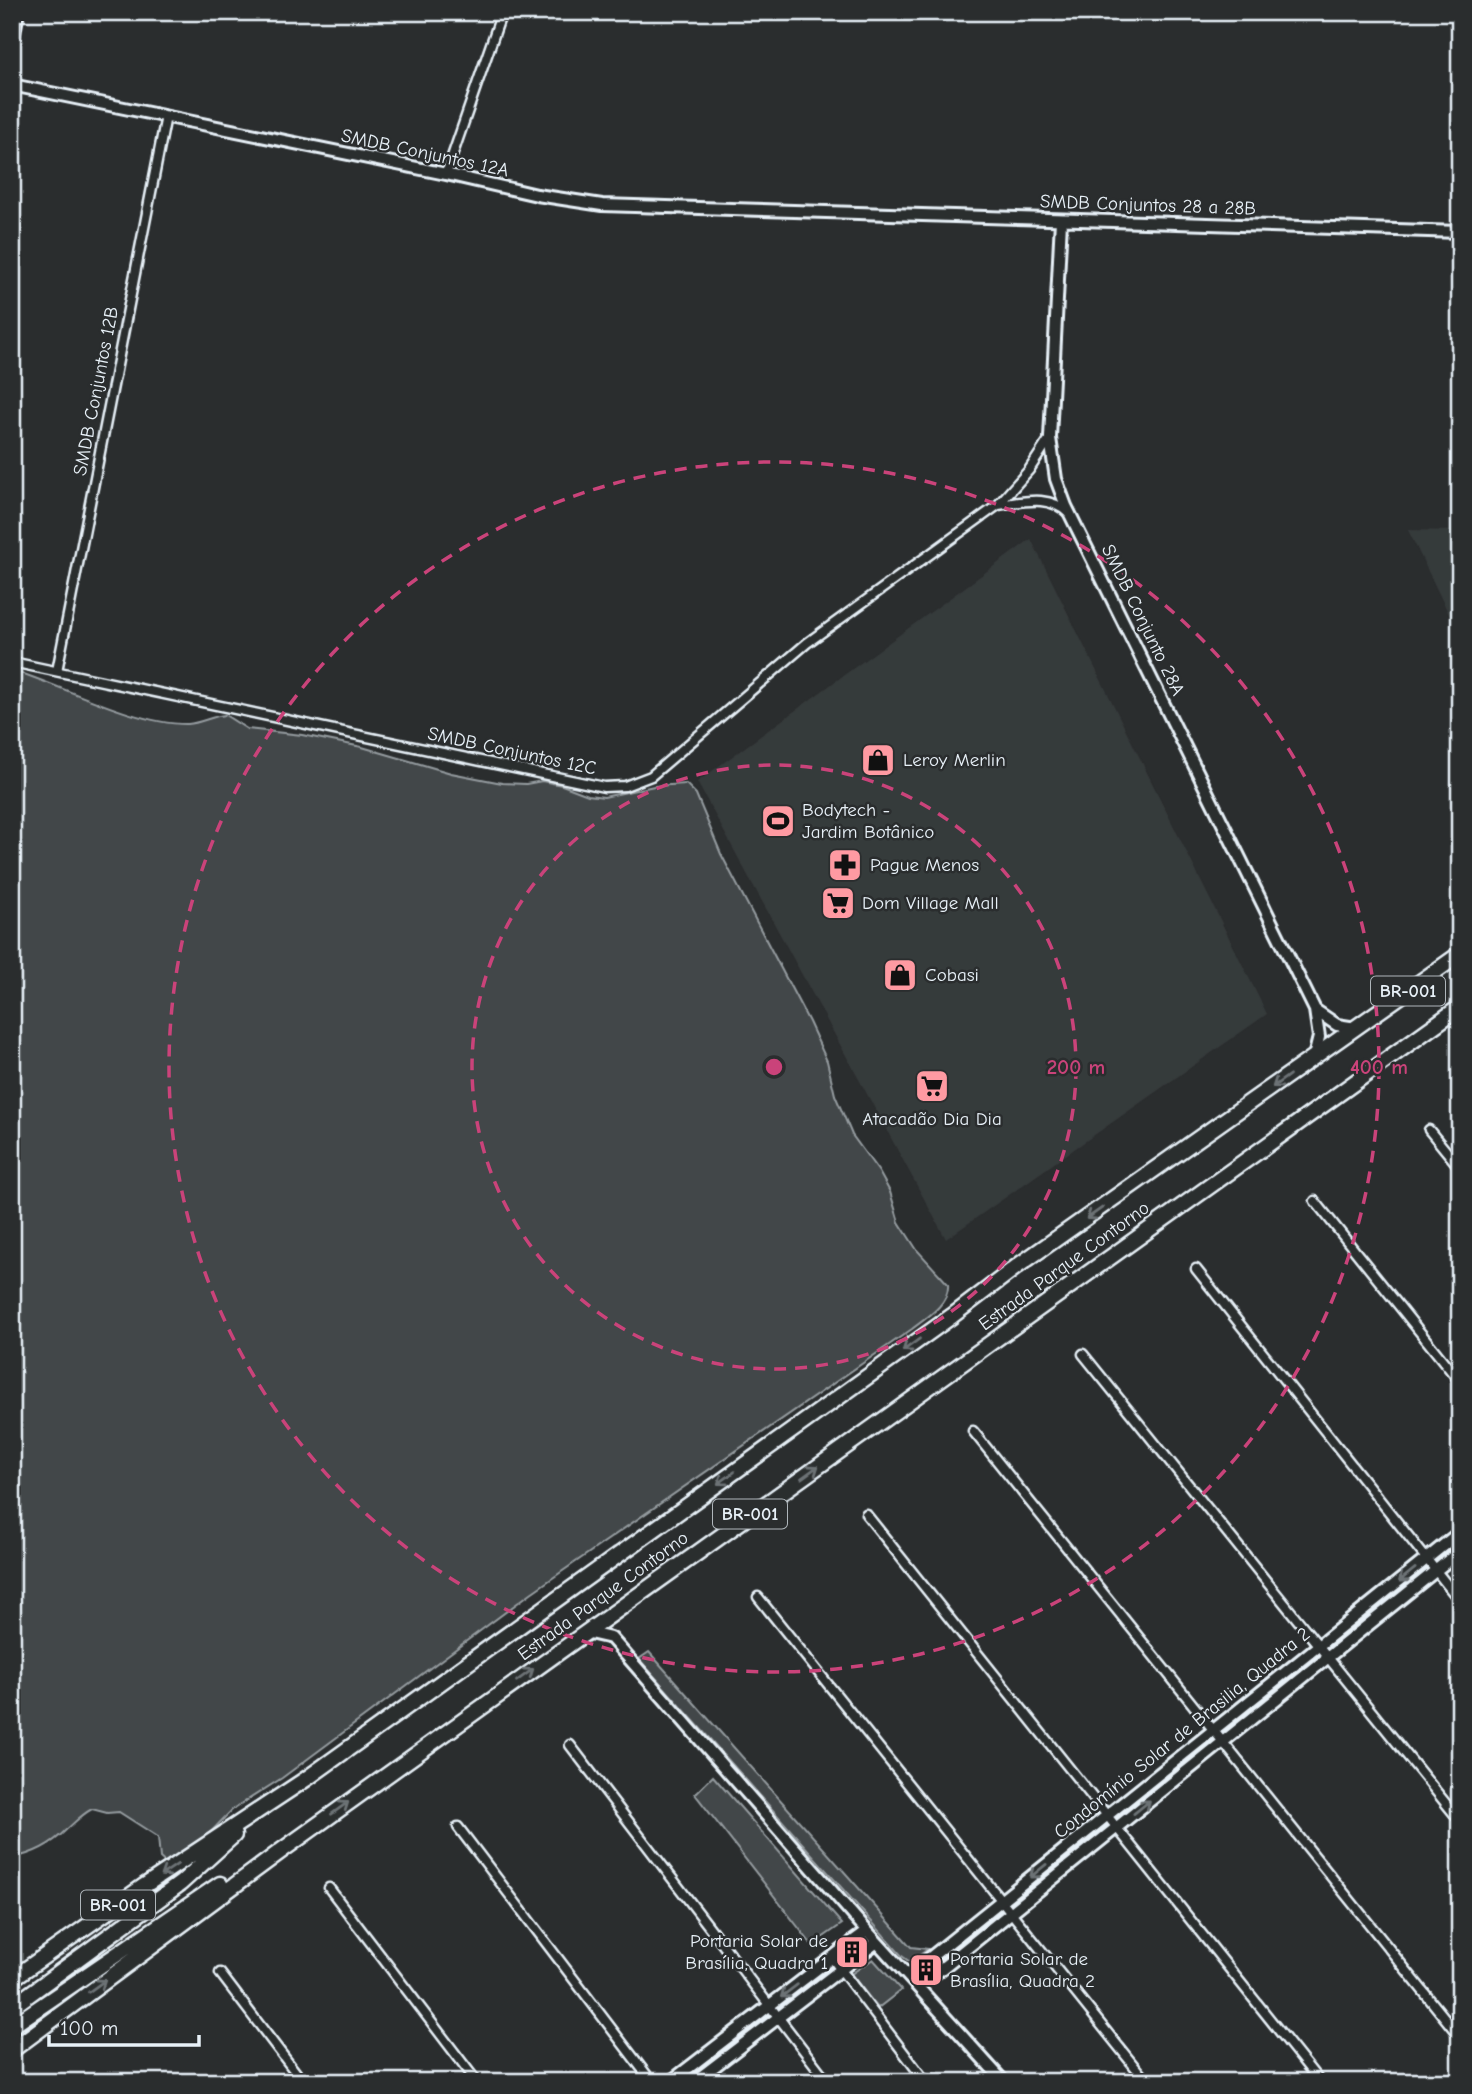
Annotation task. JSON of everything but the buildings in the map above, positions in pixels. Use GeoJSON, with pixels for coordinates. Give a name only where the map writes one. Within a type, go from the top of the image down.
{"type":"FeatureCollection","features":[{"type":"Feature","properties":{"kind":"highway","name":"Estrada Parque Contorno"},"geometry":{"type":"LineString","coordinates":[[12,1979],[269,1804],[952,1316],[1019,1265],[1460,954]]}},
{"type":"Feature","properties":{"kind":"highway","name":"Estrada Parque Contorno"},"geometry":{"type":"LineString","coordinates":[[12,2050],[308,1831],[1460,1006]]}},
{"type":"Feature","properties":{"kind":"highway","name":"BR-001"},"geometry":{"type":"LineString","coordinates":[[12,2007],[181,1883],[269,1804]]}},
{"type":"Feature","properties":{"kind":"highway"},"geometry":{"type":"LineString","coordinates":[[12,2026],[231,1877],[308,1831]]}},
{"type":"Feature","properties":{"kind":"highway"},"geometry":{"type":"LineString","coordinates":[[12,2062],[43,2027]]}},
{"type":"Feature","properties":{"kind":"street"},"geometry":{"type":"LineString","coordinates":[[12,44],[18,12]]}},
{"type":"Feature","properties":{"kind":"street"},"geometry":{"type":"LineString","coordinates":[[446,174],[502,12]]}},
{"type":"Feature","properties":{"kind":"street","name":"SMDB Conjuntos 12A"},"geometry":{"type":"LineString","coordinates":[[12,85],[537,195],[602,205],[835,214]]}},
{"type":"Feature","properties":{"kind":"street","name":"SMDB Conjuntos 12B"},"geometry":{"type":"LineString","coordinates":[[57,671],[166,116]]}},
{"type":"Feature","properties":{"kind":"street","name":"SMDB Conjuntos 28 a 28B"},"geometry":{"type":"LineString","coordinates":[[835,214],[1460,232]]}},
{"type":"Feature","properties":{"kind":"street","name":"SMDB Conjunto 28A"},"geometry":{"type":"LineString","coordinates":[[1061,220],[1050,438],[1056,479],[1315,1010]]}},
{"type":"Feature","properties":{"kind":"street","name":"SMDB Conjuntos 12C"},"geometry":{"type":"LineString","coordinates":[[12,662],[363,734],[548,776],[604,787],[625,786],[651,776],[807,643],[998,505],[1029,470],[1050,438]]}},
{"type":"Feature","properties":{"kind":"street","name":"SMDB Conjuntos 12C"},"geometry":{"type":"LineString","coordinates":[[998,505],[1042,500],[1056,504],[1074,519]]}},
{"type":"Feature","properties":{"kind":"street"},"geometry":{"type":"LineString","coordinates":[[1315,1010],[1337,1025],[1357,1028]]}},
{"type":"Feature","properties":{"kind":"street"},"geometry":{"type":"LineString","coordinates":[[1314,1057],[1319,1038],[1315,1010]]}},
{"type":"Feature","properties":{"kind":"street"},"geometry":{"type":"LineString","coordinates":[[1429,1130],[1460,1168]]}},
{"type":"Feature","properties":{"kind":"street"},"geometry":{"type":"LineString","coordinates":[[1315,1201],[1460,1382]]}},
{"type":"Feature","properties":{"kind":"street"},"geometry":{"type":"LineString","coordinates":[[1196,1269],[1460,1601]]}},
{"type":"Feature","properties":{"kind":"street"},"geometry":{"type":"LineString","coordinates":[[1083,1354],[1460,1821]]}},
{"type":"Feature","properties":{"kind":"street"},"geometry":{"type":"LineString","coordinates":[[973,1430],[1460,2037]]}},
{"type":"Feature","properties":{"kind":"street"},"geometry":{"type":"LineString","coordinates":[[866,1514],[1320,2082]]}},
{"type":"Feature","properties":{"kind":"street","name":"Condomínio Solar de Brasilia, Quadra 2"},"geometry":{"type":"LineString","coordinates":[[921,1965],[1460,1532]]}},
{"type":"Feature","properties":{"kind":"street","name":"Condomínio Solar de Brasilia, Quadra 2"},"geometry":{"type":"LineString","coordinates":[[931,1977],[1460,1551]]}},
{"type":"Feature","properties":{"kind":"street"},"geometry":{"type":"LineString","coordinates":[[758,1597],[1147,2082]]}},
{"type":"Feature","properties":{"kind":"street"},"geometry":{"type":"LineString","coordinates":[[609,1615],[611,1638]]}},
{"type":"Feature","properties":{"kind":"street"},"geometry":{"type":"LineString","coordinates":[[585,1632],[611,1638],[877,1942],[921,1965],[1004,2082]]}},
{"type":"Feature","properties":{"kind":"street"},"geometry":{"type":"LineString","coordinates":[[570,1745],[828,2082]]}},
{"type":"Feature","properties":{"kind":"street"},"geometry":{"type":"LineString","coordinates":[[458,1827],[652,2082]]}},
{"type":"Feature","properties":{"kind":"street"},"geometry":{"type":"LineString","coordinates":[[329,1888],[477,2082]]}},
{"type":"Feature","properties":{"kind":"street"},"geometry":{"type":"LineString","coordinates":[[670,2082],[867,1931]]}},
{"type":"Feature","properties":{"kind":"street"},"geometry":{"type":"LineString","coordinates":[[694,2082],[877,1942]]}},
{"type":"Feature","properties":{"kind":"street"},"geometry":{"type":"LineString","coordinates":[[849,1944],[858,1956]]}},
{"type":"Feature","properties":{"kind":"street"},"geometry":{"type":"LineString","coordinates":[[832,1958],[926,2082]]}},
{"type":"Feature","properties":{"kind":"street"},"geometry":{"type":"LineString","coordinates":[[921,1965],[931,1977]]}},
{"type":"Feature","properties":{"kind":"street"},"geometry":{"type":"LineString","coordinates":[[220,1973],[303,2082]]}},
{"type":"Feature","properties":{"kind":"shaded area"},"geometry":{"type":"Polygon","coordinates":[[[1408,530],[1460,531],[1460,637],[1408,530]]]}},
{"type":"Feature","properties":{"kind":"shaded area"},"geometry":{"type":"Polygon","coordinates":[[[1031,539],[1267,1014],[946,1239],[697,782],[1031,539]]]}},
{"type":"Feature","properties":{"kind":"shaded area"},"geometry":{"type":"Polygon","coordinates":[[[12,670],[123,712],[146,718],[188,724],[225,715],[247,729],[302,735],[362,747],[451,773],[502,783],[526,784],[542,781],[604,797],[654,786],[686,784],[696,794],[721,854],[809,1022],[827,1061],[835,1095],[852,1135],[879,1172],[890,1192],[899,1222],[917,1250],[948,1284],[948,1291],[941,1304],[912,1329],[531,1593],[282,1778],[232,1810],[197,1846],[170,1867],[160,1858],[158,1837],[119,1812],[107,1813],[92,1809],[48,1844],[12,1858],[12,670]]]}},
{"type":"Feature","properties":{"kind":"shaded area"},"geometry":{"type":"Polygon","coordinates":[[[649,1652],[911,1947],[928,1949],[910,1962],[902,1956],[639,1659],[649,1652]]]}},
{"type":"Feature","properties":{"kind":"shaded area"},"geometry":{"type":"Polygon","coordinates":[[[713,1776],[842,1924],[812,1945],[695,1794],[713,1776]]]}},
{"type":"Feature","properties":{"kind":"shaded area"},"geometry":{"type":"Polygon","coordinates":[[[873,1959],[901,1990],[878,2008],[851,1974],[873,1959]]]}},
{"type":"Feature","properties":{"kind":"tunnel"},"geometry":{"type":"LineString","coordinates":[[917,1968],[926,1961]]}},
{"type":"Feature","properties":{"kind":"place","name":"Leroy Merlin"},"geometry":{"type":"Point","coordinates":[878,760]}},
{"type":"Feature","properties":{"kind":"place","name":"Bodytech - Jardim Botânico"},"geometry":{"type":"Point","coordinates":[778,821]}},
{"type":"Feature","properties":{"kind":"place","name":"Pague Menos"},"geometry":{"type":"Point","coordinates":[845,865]}},
{"type":"Feature","properties":{"kind":"place","name":"Dom Village Mall"},"geometry":{"type":"Point","coordinates":[838,903]}},
{"type":"Feature","properties":{"kind":"place","name":"Cobasi"},"geometry":{"type":"Point","coordinates":[900,975]}},
{"type":"Feature","properties":{"kind":"place","name":"Atacadão Dia Dia"},"geometry":{"type":"Point","coordinates":[932,1086]}},
{"type":"Feature","properties":{"kind":"place","name":"Portaria Solar de Brasília, Quadra 1"},"geometry":{"type":"Point","coordinates":[852,1952]}},
{"type":"Feature","properties":{"kind":"place","name":"Portaria Solar de Brasília, Quadra 2"},"geometry":{"type":"Point","coordinates":[926,1970]}}]}
